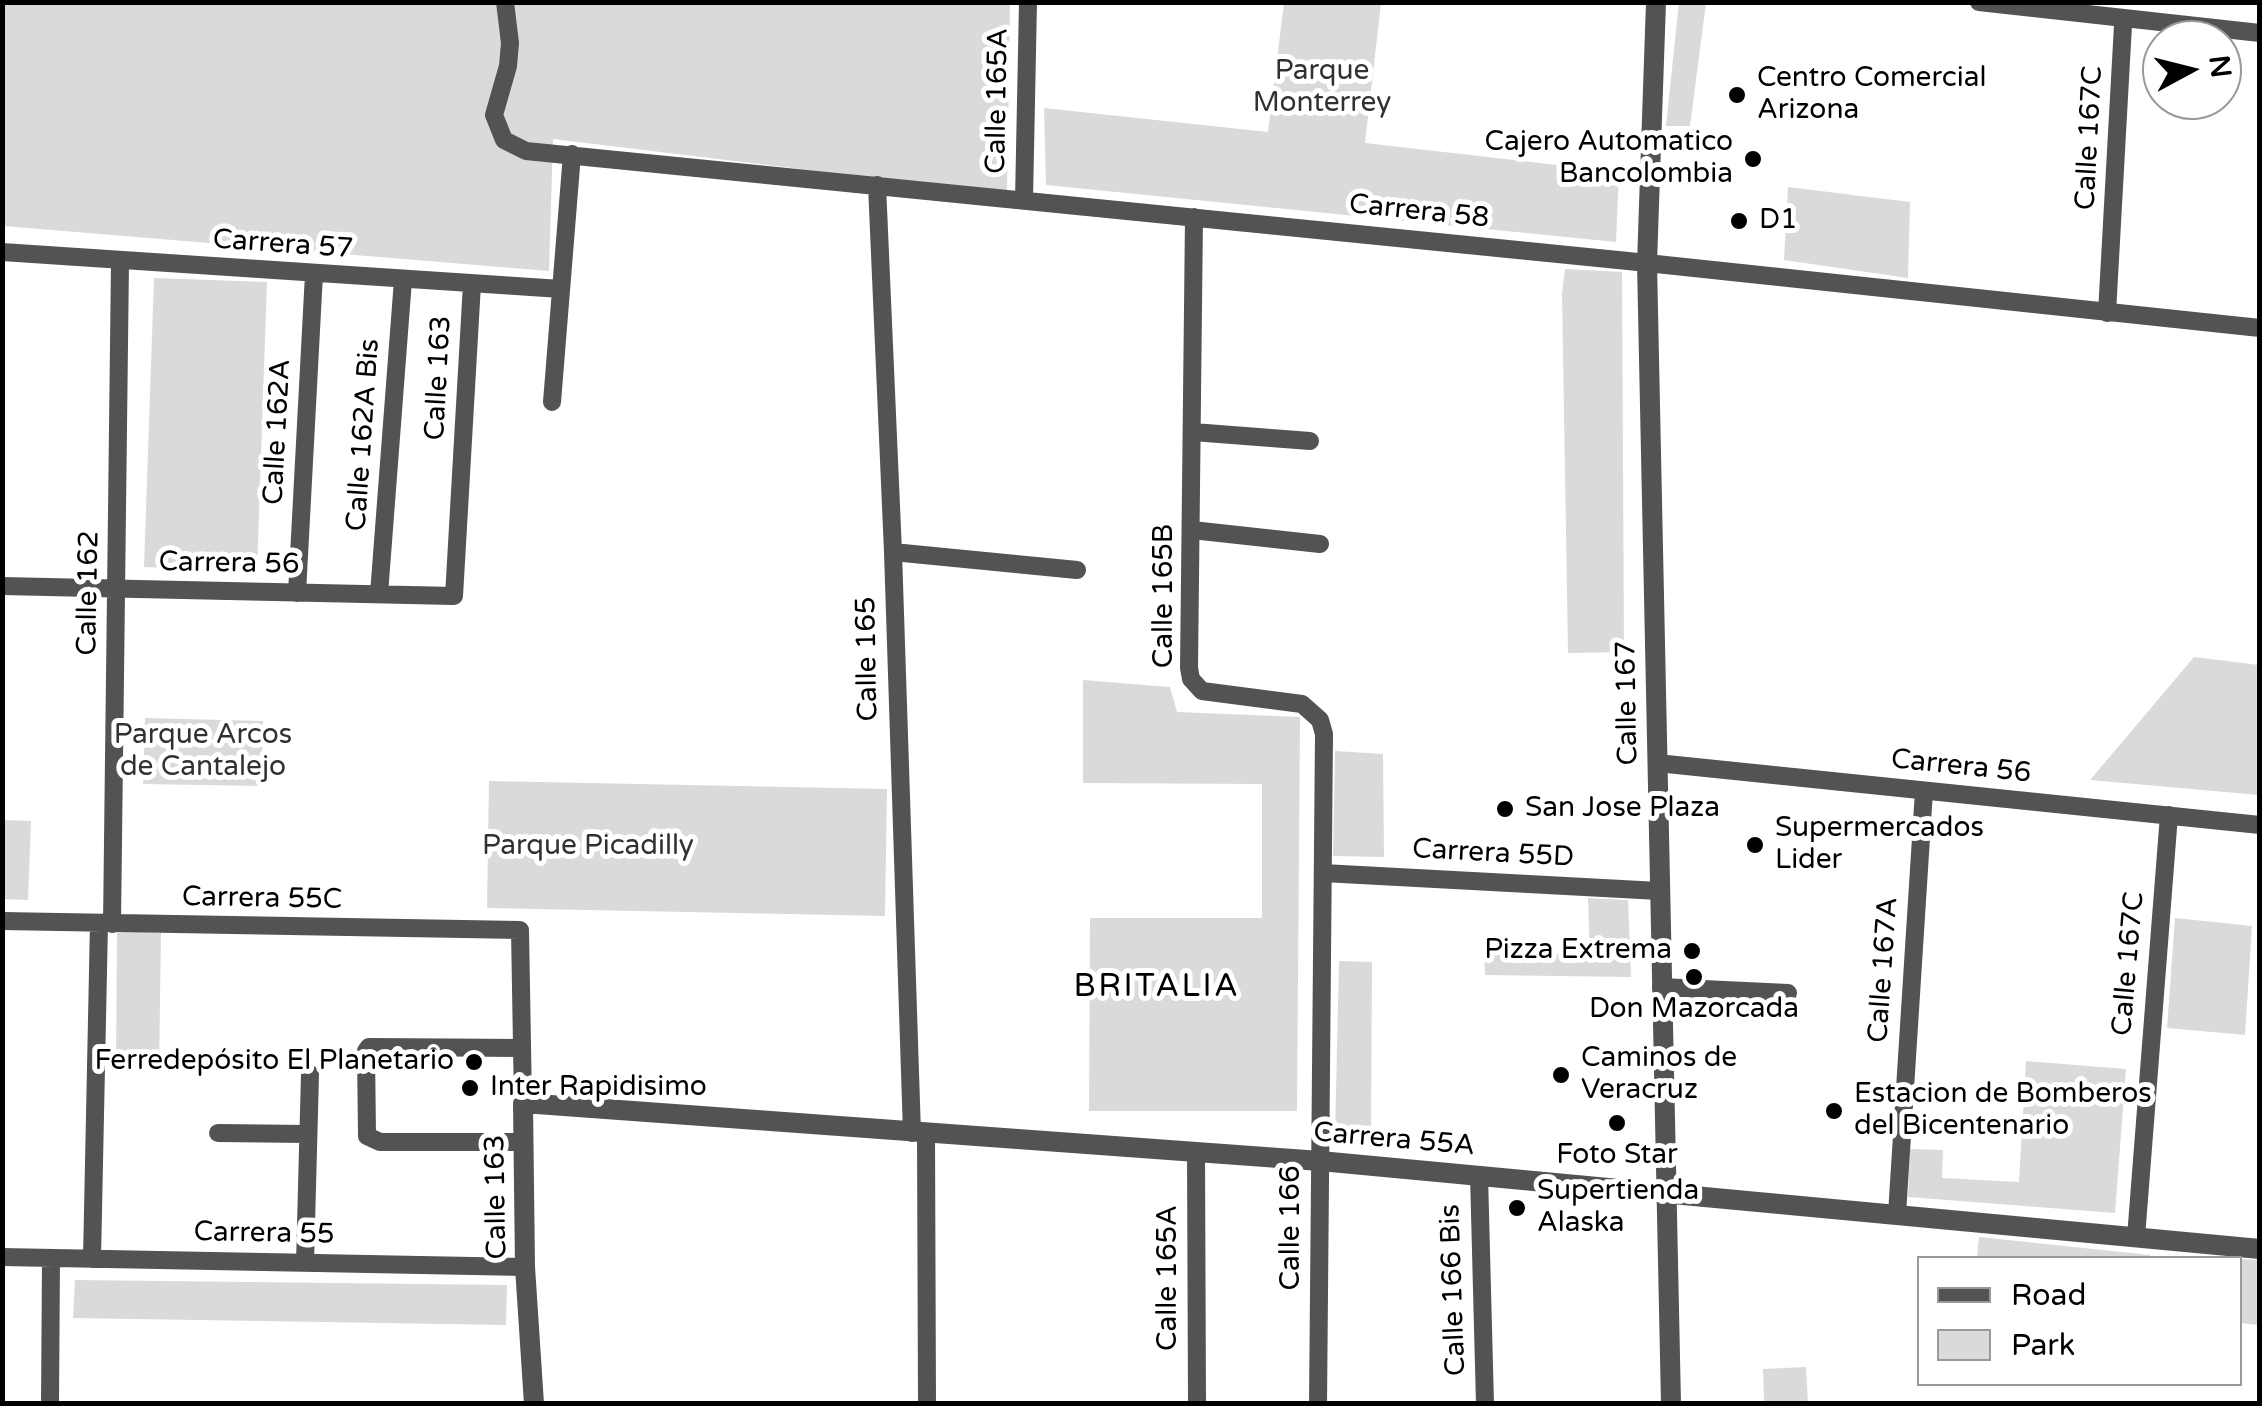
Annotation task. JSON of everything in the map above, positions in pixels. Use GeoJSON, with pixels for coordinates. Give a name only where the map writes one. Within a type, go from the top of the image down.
{"type":"FeatureCollection","features":[{"type":"Feature","properties":{"kind":"street","name":"Carrera 58"},"geometry":{"type":"LineString","coordinates":[[505,2],[510,43],[508,66],[494,115],[504,140],[526,150],[2260,328]]}},
{"type":"Feature","properties":{"kind":"street","name":"Calle 165A"},"geometry":{"type":"LineString","coordinates":[[1024,200],[1028,2]]}},
{"type":"Feature","properties":{"kind":"street","name":"Calle 167"},"geometry":{"type":"LineString","coordinates":[[1656,2],[1647,263],[1670,1404]]}},
{"type":"Feature","properties":{"kind":"street"},"geometry":{"type":"LineString","coordinates":[[1979,2],[2260,33]]}},
{"type":"Feature","properties":{"kind":"street","name":"Calle 167C"},"geometry":{"type":"LineString","coordinates":[[2107,313],[2124,26]]}},
{"type":"Feature","properties":{"kind":"street"},"geometry":{"type":"LineString","coordinates":[[552,402],[572,154]]}},
{"type":"Feature","properties":{"kind":"street","name":"Calle 165"},"geometry":{"type":"LineString","coordinates":[[877,185],[919,1133],[927,1404]]}},
{"type":"Feature","properties":{"kind":"street","name":"Calle 165B"},"geometry":{"type":"LineString","coordinates":[[1194,217],[1188,668],[1191,680],[1202,691],[1302,704],[1320,720],[1324,734],[1323,873]]}},
{"type":"Feature","properties":{"kind":"street","name":"Carrera 57"},"geometry":{"type":"LineString","coordinates":[[2,252],[561,290]]}},
{"type":"Feature","properties":{"kind":"street","name":"Calle 162"},"geometry":{"type":"LineString","coordinates":[[92,1259],[116,589],[120,262]]}},
{"type":"Feature","properties":{"kind":"street","name":"Calle 162A"},"geometry":{"type":"LineString","coordinates":[[297,593],[314,274]]}},
{"type":"Feature","properties":{"kind":"street","name":"Calle 162A Bis"},"geometry":{"type":"LineString","coordinates":[[379,594],[403,280]]}},
{"type":"Feature","properties":{"kind":"street","name":"Calle 163"},"geometry":{"type":"LineString","coordinates":[[454,596],[472,284]]}},
{"type":"Feature","properties":{"kind":"street"},"geometry":{"type":"LineString","coordinates":[[1193,432],[1310,441]]}},
{"type":"Feature","properties":{"kind":"street"},"geometry":{"type":"LineString","coordinates":[[1192,530],[1320,544]]}},
{"type":"Feature","properties":{"kind":"street"},"geometry":{"type":"LineString","coordinates":[[893,552],[1078,570]]}},
{"type":"Feature","properties":{"kind":"street","name":"Carrera 56"},"geometry":{"type":"LineString","coordinates":[[2,586],[454,596]]}},
{"type":"Feature","properties":{"kind":"street","name":"Carrera 56"},"geometry":{"type":"LineString","coordinates":[[1657,763],[2260,825]]}},
{"type":"Feature","properties":{"kind":"street","name":"Calle 167A"},"geometry":{"type":"LineString","coordinates":[[1897,1214],[1924,790]]}},
{"type":"Feature","properties":{"kind":"street","name":"Calle 167C"},"geometry":{"type":"LineString","coordinates":[[2136,1237],[2169,816]]}},
{"type":"Feature","properties":{"kind":"street","name":"Carrera 55D"},"geometry":{"type":"LineString","coordinates":[[1323,873],[1659,890]]}},
{"type":"Feature","properties":{"kind":"street","name":"Calle 166"},"geometry":{"type":"LineString","coordinates":[[1318,1404],[1323,873]]}},
{"type":"Feature","properties":{"kind":"street","name":"Carrera 55C"},"geometry":{"type":"LineString","coordinates":[[2,922],[520,930]]}},
{"type":"Feature","properties":{"kind":"street","name":"Calle 163"},"geometry":{"type":"LineString","coordinates":[[520,930],[525,1267],[534,1404]]}},
{"type":"Feature","properties":{"kind":"street"},"geometry":{"type":"LineString","coordinates":[[1661,987],[1788,993]]}},
{"type":"Feature","properties":{"kind":"street"},"geometry":{"type":"LineString","coordinates":[[522,1048],[370,1047],[366,1051],[366,1136],[372,1142],[523,1142]]}},
{"type":"Feature","properties":{"kind":"street"},"geometry":{"type":"LineString","coordinates":[[304,1262],[310,1074]]}},
{"type":"Feature","properties":{"kind":"street","name":"Carrera 55A"},"geometry":{"type":"LineString","coordinates":[[523,1102],[1320,1161],[2260,1249]]}},
{"type":"Feature","properties":{"kind":"street"},"geometry":{"type":"LineString","coordinates":[[218,1133],[308,1134]]}},
{"type":"Feature","properties":{"kind":"street","name":"Calle 165A"},"geometry":{"type":"LineString","coordinates":[[1196,1153],[1197,1404]]}},
{"type":"Feature","properties":{"kind":"street","name":"Calle 166 Bis"},"geometry":{"type":"LineString","coordinates":[[1479,1175],[1485,1404]]}},
{"type":"Feature","properties":{"kind":"street","name":"Carrera 55"},"geometry":{"type":"LineString","coordinates":[[2,1257],[525,1267]]}},
{"type":"Feature","properties":{"kind":"street"},"geometry":{"type":"LineString","coordinates":[[50,1404],[51,1258]]}},
{"type":"Feature","properties":{"kind":"green space"},"geometry":{"type":"Polygon","coordinates":[[[1679,2],[1706,3],[1690,126],[1666,126],[1679,2]]]}},
{"type":"Feature","properties":{"kind":"green space"},"geometry":{"type":"Polygon","coordinates":[[[2,3],[1010,3],[1007,194],[553,139],[549,271],[3,226],[2,3]]]}},
{"type":"Feature","properties":{"kind":"green space","name":"Parque Monterrey"},"geometry":{"type":"Polygon","coordinates":[[[1284,3],[1381,3],[1365,143],[1619,172],[1616,242],[1046,185],[1044,108],[1268,132],[1284,3]]]}},
{"type":"Feature","properties":{"kind":"green space"},"geometry":{"type":"Polygon","coordinates":[[[1788,187],[1910,202],[1908,278],[1784,260],[1788,187]]]}},
{"type":"Feature","properties":{"kind":"green space"},"geometry":{"type":"Polygon","coordinates":[[[1565,269],[1622,272],[1624,652],[1568,653],[1562,294],[1565,269]]]}},
{"type":"Feature","properties":{"kind":"green space"},"geometry":{"type":"Polygon","coordinates":[[[154,278],[267,282],[257,571],[144,567],[154,278]]]}},
{"type":"Feature","properties":{"kind":"green space"},"geometry":{"type":"Polygon","coordinates":[[[2194,657],[2259,665],[2259,795],[2090,780],[2194,657]]]}},
{"type":"Feature","properties":{"kind":"green space"},"geometry":{"type":"Polygon","coordinates":[[[1083,680],[1170,687],[1177,712],[1300,717],[1297,1111],[1089,1111],[1090,918],[1262,918],[1262,784],[1083,783],[1083,680]]]}},
{"type":"Feature","properties":{"kind":"green space","name":"Parque Arcos de Cantalejo"},"geometry":{"type":"Polygon","coordinates":[[[145,718],[263,721],[261,786],[143,784],[145,718]]]}},
{"type":"Feature","properties":{"kind":"green space"},"geometry":{"type":"Polygon","coordinates":[[[1335,751],[1383,754],[1384,857],[1333,856],[1335,751]]]}},
{"type":"Feature","properties":{"kind":"green space","name":"Parque Picadilly"},"geometry":{"type":"Polygon","coordinates":[[[489,781],[887,789],[885,916],[487,908],[489,781]]]}},
{"type":"Feature","properties":{"kind":"green space"},"geometry":{"type":"Polygon","coordinates":[[[3,820],[31,821],[28,900],[3,899],[3,820]]]}},
{"type":"Feature","properties":{"kind":"green space"},"geometry":{"type":"Polygon","coordinates":[[[1588,898],[1628,900],[1631,977],[1485,975],[1484,951],[1590,956],[1588,898]]]}},
{"type":"Feature","properties":{"kind":"green space"},"geometry":{"type":"Polygon","coordinates":[[[2175,918],[2252,926],[2245,1035],[2167,1028],[2175,918]]]}},
{"type":"Feature","properties":{"kind":"green space"},"geometry":{"type":"Polygon","coordinates":[[[117,931],[161,933],[159,1070],[116,1069],[117,931]]]}},
{"type":"Feature","properties":{"kind":"green space"},"geometry":{"type":"Polygon","coordinates":[[[1339,961],[1372,962],[1371,1138],[1335,1136],[1339,961]]]}},
{"type":"Feature","properties":{"kind":"green space"},"geometry":{"type":"Polygon","coordinates":[[[2026,1061],[2126,1069],[2115,1213],[1908,1197],[1910,1149],[1943,1150],[1942,1178],[2019,1182],[2026,1061]]]}},
{"type":"Feature","properties":{"kind":"green space"},"geometry":{"type":"Polygon","coordinates":[[[1979,1237],[2150,1255],[2150,1256],[1977,1256],[1979,1237]]]}},
{"type":"Feature","properties":{"kind":"green space"},"geometry":{"type":"Polygon","coordinates":[[[2242,1259],[2259,1260],[2259,1325],[2242,1323],[2242,1259]]]}},
{"type":"Feature","properties":{"kind":"green space"},"geometry":{"type":"Polygon","coordinates":[[[75,1280],[507,1285],[506,1325],[73,1318],[75,1280]]]}},
{"type":"Feature","properties":{"kind":"green space"},"geometry":{"type":"Polygon","coordinates":[[[1806,1367],[1808,1403],[1764,1403],[1763,1369],[1806,1367]]]}},
{"type":"Feature","properties":{"kind":"place","name":"Centro Comercial Arizona"},"geometry":{"type":"Point","coordinates":[1737,95]}},
{"type":"Feature","properties":{"kind":"place","name":"Cajero Automatico Bancolombia"},"geometry":{"type":"Point","coordinates":[1753,159]}},
{"type":"Feature","properties":{"kind":"place","name":"D1"},"geometry":{"type":"Point","coordinates":[1739,221]}},
{"type":"Feature","properties":{"kind":"place","name":"San Jose Plaza"},"geometry":{"type":"Point","coordinates":[1505,809]}},
{"type":"Feature","properties":{"kind":"place","name":"Supermercados Lider"},"geometry":{"type":"Point","coordinates":[1755,845]}},
{"type":"Feature","properties":{"kind":"place","name":"Pizza Extrema"},"geometry":{"type":"Point","coordinates":[1692,951]}},
{"type":"Feature","properties":{"kind":"place","name":"Don Mazorcada"},"geometry":{"type":"Point","coordinates":[1694,977]}},
{"type":"Feature","properties":{"kind":"place","name":"Ferredepósito El Planetario"},"geometry":{"type":"Point","coordinates":[474,1062]}},
{"type":"Feature","properties":{"kind":"place","name":"Caminos de Veracruz"},"geometry":{"type":"Point","coordinates":[1561,1075]}},
{"type":"Feature","properties":{"kind":"place","name":"Inter Rapidisimo"},"geometry":{"type":"Point","coordinates":[470,1088]}},
{"type":"Feature","properties":{"kind":"place","name":"Estacion de Bomberos del Bicentenario"},"geometry":{"type":"Point","coordinates":[1834,1111]}},
{"type":"Feature","properties":{"kind":"place","name":"Foto Star"},"geometry":{"type":"Point","coordinates":[1617,1123]}},
{"type":"Feature","properties":{"kind":"place","name":"Supertienda Alaska"},"geometry":{"type":"Point","coordinates":[1517,1208]}},
{"type":"Feature","properties":{"kind":"district","name":"BRITALIA"},"geometry":{"type":"Point","coordinates":[1157,988]}}]}
